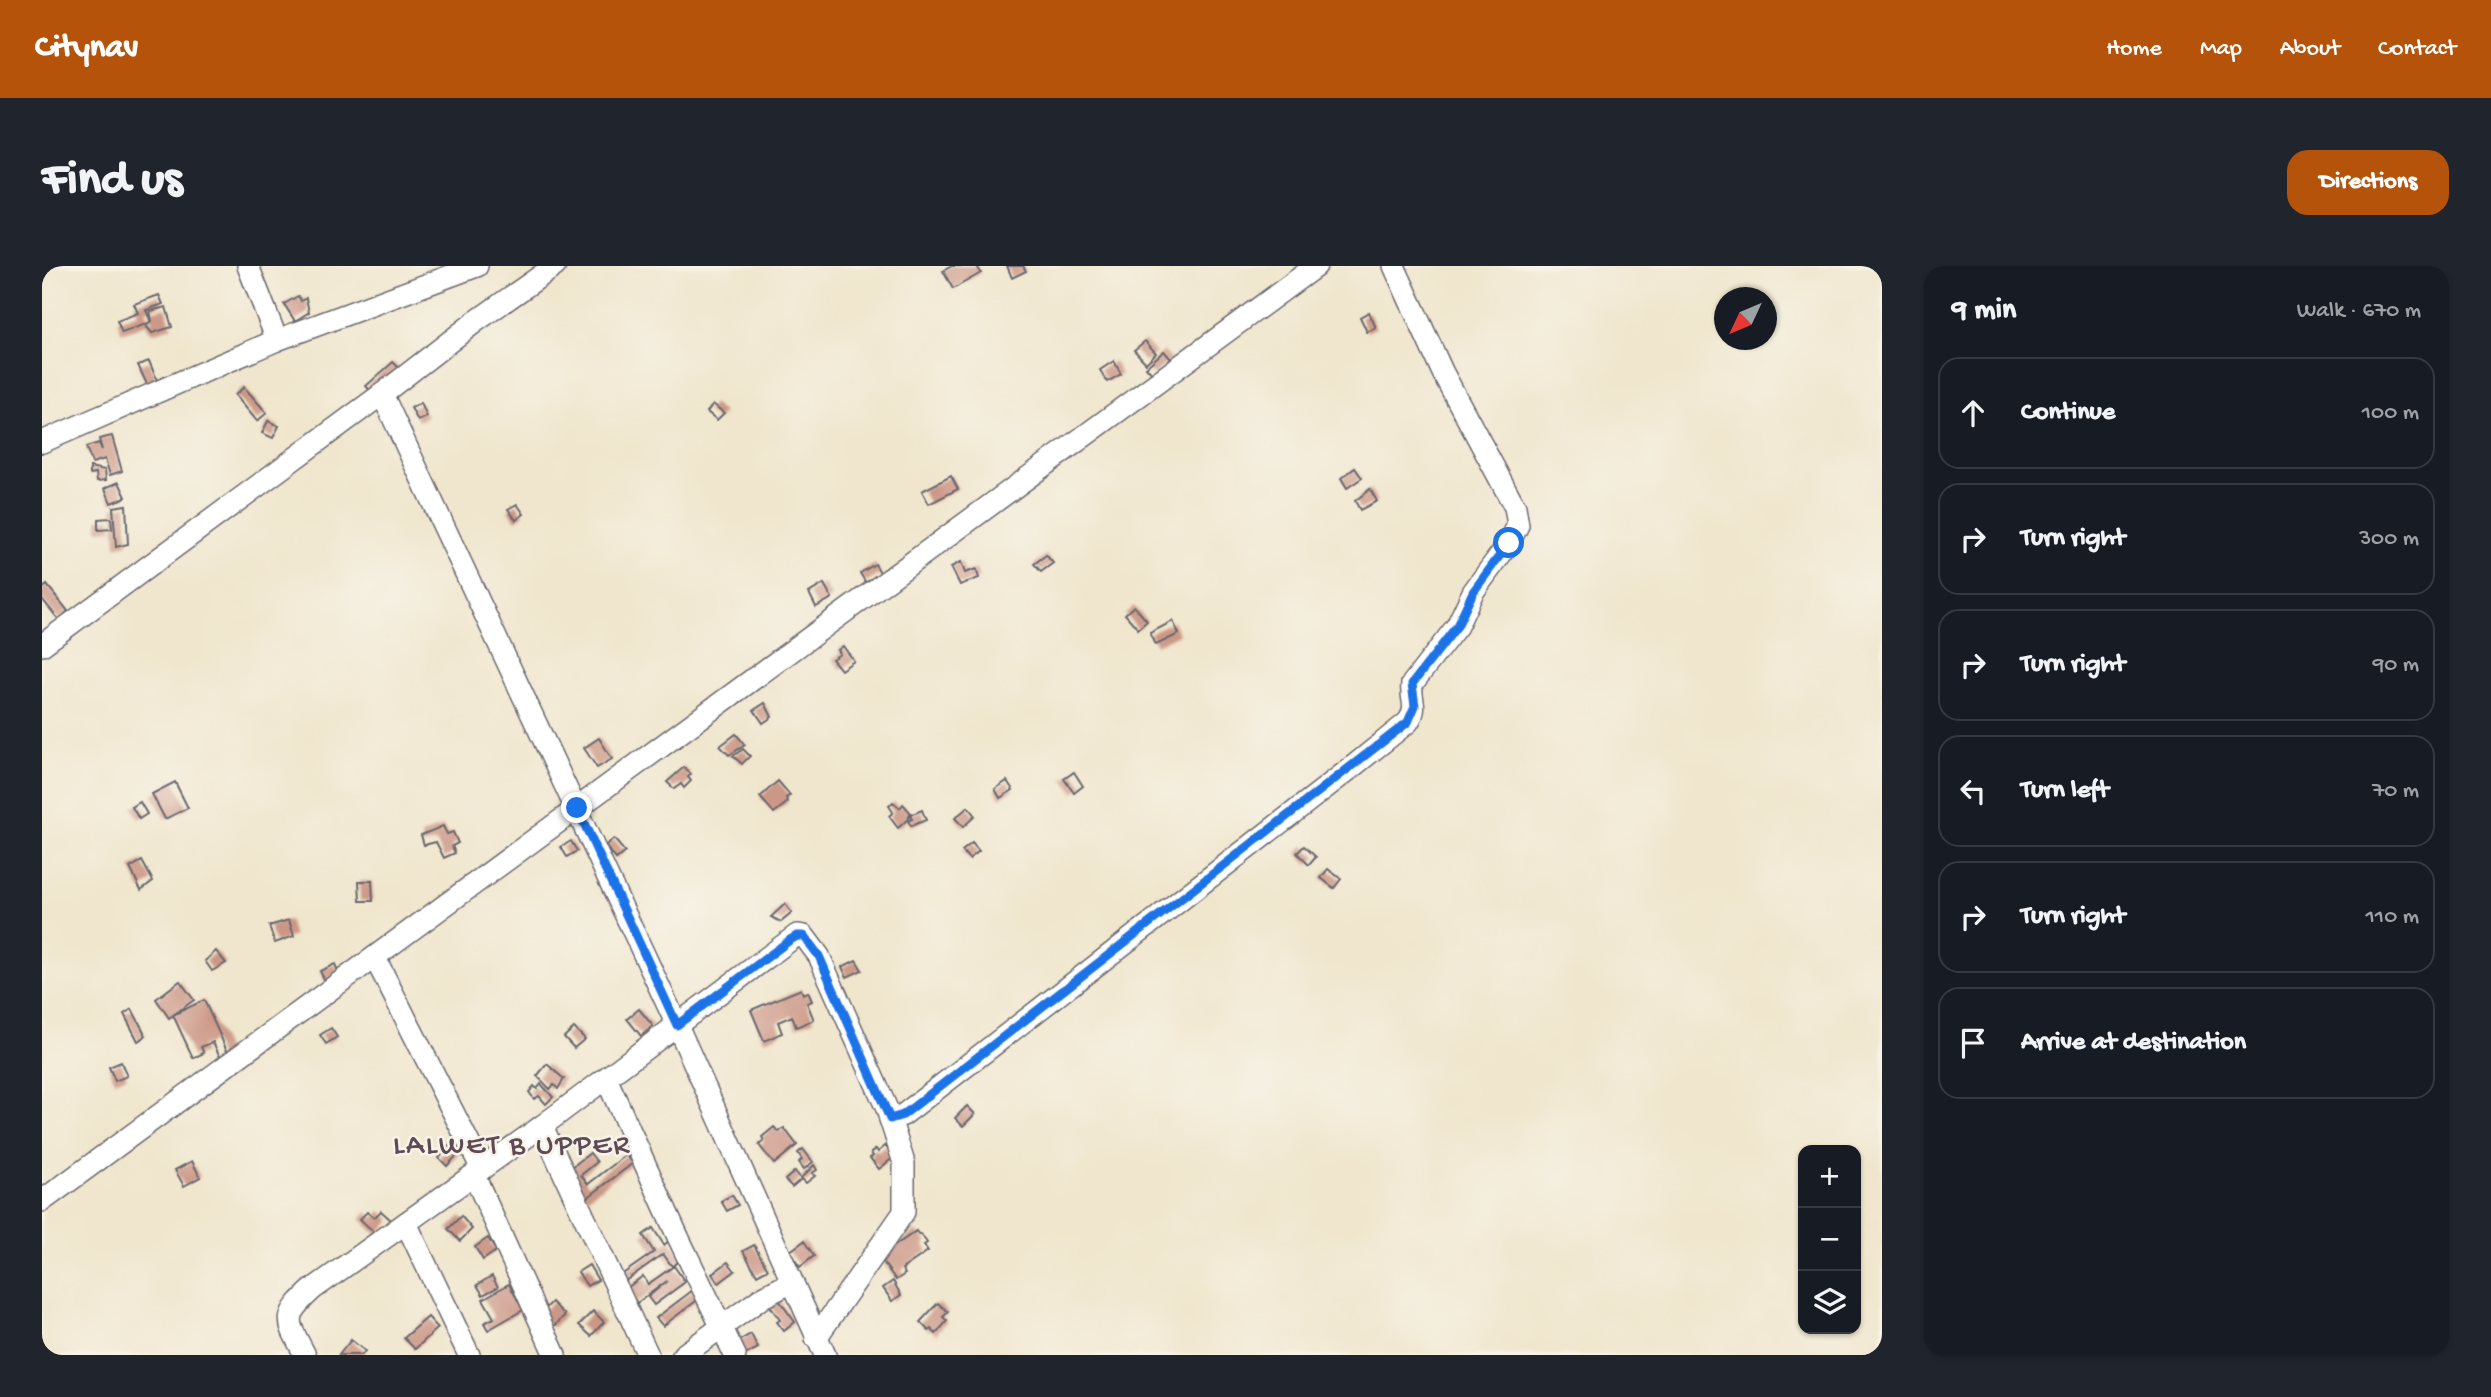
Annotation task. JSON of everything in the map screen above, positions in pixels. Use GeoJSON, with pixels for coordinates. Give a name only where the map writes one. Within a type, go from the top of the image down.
{"type":"FeatureCollection","features":[{"type":"Feature","properties":{"kind":"street"},"geometry":{"type":"LineString","coordinates":[[248,266],[278,340]]}},
{"type":"Feature","properties":{"kind":"street"},"geometry":{"type":"LineString","coordinates":[[42,442],[278,340],[477,266]]}},
{"type":"Feature","properties":{"kind":"street"},"geometry":{"type":"LineString","coordinates":[[42,645],[555,266]]}},
{"type":"Feature","properties":{"kind":"street"},"geometry":{"type":"LineString","coordinates":[[42,1201],[1316,266]]}},
{"type":"Feature","properties":{"kind":"street"},"geometry":{"type":"LineString","coordinates":[[890,1119],[903,1115],[1351,768],[1408,722],[1413,714],[1415,706],[1412,684],[1457,626],[1473,592],[1509,543],[1518,526],[1515,507],[1443,373],[1394,266]]}},
{"type":"Feature","properties":{"kind":"street"},"geometry":{"type":"LineString","coordinates":[[382,394],[677,1025],[820,1347]]}},
{"type":"Feature","properties":{"kind":"street"},"geometry":{"type":"LineString","coordinates":[[305,1355],[289,1324],[290,1315],[300,1300],[542,1126],[797,936],[804,936],[819,956],[890,1119],[904,1163],[904,1212],[820,1347]]}},
{"type":"Feature","properties":{"kind":"street"},"geometry":{"type":"LineString","coordinates":[[375,958],[478,1172],[555,1355]]}},
{"type":"Feature","properties":{"kind":"street"},"geometry":{"type":"LineString","coordinates":[[607,1078],[679,1239],[735,1355]]}},
{"type":"Feature","properties":{"kind":"street"},"geometry":{"type":"LineString","coordinates":[[542,1126],[648,1355]]}},
{"type":"Feature","properties":{"kind":"street"},"geometry":{"type":"LineString","coordinates":[[406,1223],[469,1355]]}},
{"type":"Feature","properties":{"kind":"street"},"geometry":{"type":"LineString","coordinates":[[683,1355],[763,1297],[792,1282]]}},
{"type":"Feature","properties":{"kind":"building"},"geometry":{"type":"Polygon","coordinates":[[[952,266],[977,266],[981,273],[953,289],[943,271],[952,266]]]}},
{"type":"Feature","properties":{"kind":"building"},"geometry":{"type":"Polygon","coordinates":[[[1007,266],[1023,266],[1026,271],[1012,278],[1007,266]]]}},
{"type":"Feature","properties":{"kind":"building"},"geometry":{"type":"Polygon","coordinates":[[[159,295],[163,304],[146,310],[151,322],[122,333],[117,321],[138,313],[134,304],[159,295]]]}},
{"type":"Feature","properties":{"kind":"building"},"geometry":{"type":"Polygon","coordinates":[[[298,296],[301,301],[306,298],[309,312],[295,321],[284,304],[298,296]]]}},
{"type":"Feature","properties":{"kind":"building"},"geometry":{"type":"Polygon","coordinates":[[[166,307],[172,327],[152,333],[146,326],[152,321],[150,311],[166,307]]]}},
{"type":"Feature","properties":{"kind":"building"},"geometry":{"type":"Polygon","coordinates":[[[1369,312],[1376,328],[1367,332],[1360,317],[1369,312]]]}},
{"type":"Feature","properties":{"kind":"building"},"geometry":{"type":"Polygon","coordinates":[[[1145,341],[1156,353],[1146,363],[1134,350],[1145,341]]]}},
{"type":"Feature","properties":{"kind":"building"},"geometry":{"type":"Polygon","coordinates":[[[1164,351],[1171,359],[1153,375],[1146,367],[1164,351]]]}},
{"type":"Feature","properties":{"kind":"building"},"geometry":{"type":"Polygon","coordinates":[[[149,361],[160,387],[150,391],[138,365],[149,361]]]}},
{"type":"Feature","properties":{"kind":"building"},"geometry":{"type":"Polygon","coordinates":[[[1114,361],[1121,374],[1107,382],[1100,370],[1114,361]]]}},
{"type":"Feature","properties":{"kind":"building"},"geometry":{"type":"Polygon","coordinates":[[[393,362],[402,371],[375,396],[366,386],[393,362]]]}},
{"type":"Feature","properties":{"kind":"building"},"geometry":{"type":"Polygon","coordinates":[[[244,387],[267,413],[257,421],[235,395],[244,387]]]}},
{"type":"Feature","properties":{"kind":"building"},"geometry":{"type":"Polygon","coordinates":[[[421,403],[427,417],[418,421],[411,408],[421,403]]]}},
{"type":"Feature","properties":{"kind":"building"},"geometry":{"type":"Polygon","coordinates":[[[713,404],[724,413],[717,420],[707,412],[713,404]]]}},
{"type":"Feature","properties":{"kind":"building"},"geometry":{"type":"Polygon","coordinates":[[[268,421],[279,426],[273,438],[262,433],[268,421]]]}},
{"type":"Feature","properties":{"kind":"building"},"geometry":{"type":"Polygon","coordinates":[[[112,436],[122,471],[110,475],[105,459],[92,463],[86,447],[99,443],[102,450],[99,439],[112,436]]]}},
{"type":"Feature","properties":{"kind":"building"},"geometry":{"type":"Polygon","coordinates":[[[90,467],[105,470],[106,480],[97,481],[96,473],[90,474],[90,467]]]}},
{"type":"Feature","properties":{"kind":"building"},"geometry":{"type":"Polygon","coordinates":[[[1355,468],[1362,478],[1347,488],[1341,478],[1355,468]]]}},
{"type":"Feature","properties":{"kind":"building"},"geometry":{"type":"Polygon","coordinates":[[[951,476],[958,489],[929,504],[922,491],[951,476]]]}},
{"type":"Feature","properties":{"kind":"building"},"geometry":{"type":"Polygon","coordinates":[[[119,482],[126,497],[111,503],[105,488],[119,482]]]}},
{"type":"Feature","properties":{"kind":"building"},"geometry":{"type":"Polygon","coordinates":[[[1370,489],[1377,501],[1360,510],[1355,501],[1370,489]]]}},
{"type":"Feature","properties":{"kind":"building"},"geometry":{"type":"Polygon","coordinates":[[[517,504],[524,514],[516,520],[508,509],[517,504]]]}},
{"type":"Feature","properties":{"kind":"building"},"geometry":{"type":"Polygon","coordinates":[[[126,505],[128,544],[116,547],[113,507],[126,505]]]}},
{"type":"Feature","properties":{"kind":"building"},"geometry":{"type":"Polygon","coordinates":[[[111,518],[112,529],[98,530],[98,519],[111,518]]]}},
{"type":"Feature","properties":{"kind":"building"},"geometry":{"type":"Polygon","coordinates":[[[1046,555],[1053,563],[1041,572],[1034,564],[1046,555]]]}},
{"type":"Feature","properties":{"kind":"building"},"geometry":{"type":"Polygon","coordinates":[[[961,562],[965,573],[976,569],[979,578],[960,585],[951,567],[961,562]]]}},
{"type":"Feature","properties":{"kind":"building"},"geometry":{"type":"Polygon","coordinates":[[[875,564],[881,574],[866,583],[860,573],[875,564]]]}},
{"type":"Feature","properties":{"kind":"building"},"geometry":{"type":"Polygon","coordinates":[[[824,584],[832,598],[816,607],[809,593],[824,584]]]}},
{"type":"Feature","properties":{"kind":"building"},"geometry":{"type":"Polygon","coordinates":[[[47,585],[68,611],[59,620],[42,599],[42,589],[47,585]]]}},
{"type":"Feature","properties":{"kind":"building"},"geometry":{"type":"Polygon","coordinates":[[[1134,606],[1147,621],[1138,629],[1125,614],[1134,606]]]}},
{"type":"Feature","properties":{"kind":"building"},"geometry":{"type":"Polygon","coordinates":[[[1173,621],[1179,634],[1156,645],[1150,633],[1173,621]]]}},
{"type":"Feature","properties":{"kind":"building"},"geometry":{"type":"Polygon","coordinates":[[[843,646],[854,661],[841,670],[832,659],[840,654],[838,650],[843,646]]]}},
{"type":"Feature","properties":{"kind":"building"},"geometry":{"type":"Polygon","coordinates":[[[765,703],[772,717],[763,723],[754,710],[765,703]]]}},
{"type":"Feature","properties":{"kind":"building"},"geometry":{"type":"Polygon","coordinates":[[[736,734],[745,745],[729,755],[720,746],[736,734]]]}},
{"type":"Feature","properties":{"kind":"building"},"geometry":{"type":"Polygon","coordinates":[[[599,738],[612,759],[597,768],[584,748],[599,738]]]}},
{"type":"Feature","properties":{"kind":"building"},"geometry":{"type":"Polygon","coordinates":[[[743,749],[750,756],[742,764],[733,756],[743,749]]]}},
{"type":"Feature","properties":{"kind":"building"},"geometry":{"type":"Polygon","coordinates":[[[684,767],[691,774],[688,777],[691,781],[684,788],[681,784],[674,789],[667,782],[684,767]]]}},
{"type":"Feature","properties":{"kind":"building"},"geometry":{"type":"Polygon","coordinates":[[[1074,772],[1083,786],[1074,793],[1064,779],[1074,772]]]}},
{"type":"Feature","properties":{"kind":"building"},"geometry":{"type":"Polygon","coordinates":[[[778,781],[790,795],[786,798],[788,802],[774,813],[760,797],[778,781]]]}},
{"type":"Feature","properties":{"kind":"building"},"geometry":{"type":"Polygon","coordinates":[[[1007,781],[1013,790],[1000,798],[995,789],[1007,781]]]}},
{"type":"Feature","properties":{"kind":"building"},"geometry":{"type":"Polygon","coordinates":[[[175,782],[188,808],[165,819],[152,794],[175,782]]]}},
{"type":"Feature","properties":{"kind":"building"},"geometry":{"type":"Polygon","coordinates":[[[140,802],[147,814],[139,819],[132,807],[140,802]]]}},
{"type":"Feature","properties":{"kind":"building"},"geometry":{"type":"Polygon","coordinates":[[[893,802],[900,808],[903,804],[911,813],[898,828],[889,816],[893,812],[889,806],[893,802]]]}},
{"type":"Feature","properties":{"kind":"building"},"geometry":{"type":"Polygon","coordinates":[[[968,807],[975,816],[963,827],[955,818],[968,807]]]}},
{"type":"Feature","properties":{"kind":"building"},"geometry":{"type":"Polygon","coordinates":[[[922,810],[926,820],[911,826],[908,821],[912,819],[910,815],[922,810]]]}},
{"type":"Feature","properties":{"kind":"building"},"geometry":{"type":"Polygon","coordinates":[[[443,826],[447,834],[453,832],[458,843],[452,846],[455,853],[444,858],[436,842],[424,845],[421,835],[443,826]]]}},
{"type":"Feature","properties":{"kind":"building"},"geometry":{"type":"Polygon","coordinates":[[[614,839],[625,852],[616,859],[605,846],[614,839]]]}},
{"type":"Feature","properties":{"kind":"building"},"geometry":{"type":"Polygon","coordinates":[[[571,841],[577,851],[567,857],[561,847],[571,841]]]}},
{"type":"Feature","properties":{"kind":"building"},"geometry":{"type":"Polygon","coordinates":[[[972,843],[979,851],[969,859],[962,851],[972,843]]]}},
{"type":"Feature","properties":{"kind":"building"},"geometry":{"type":"Polygon","coordinates":[[[1304,846],[1316,857],[1309,865],[1297,853],[1304,846]]]}},
{"type":"Feature","properties":{"kind":"building"},"geometry":{"type":"Polygon","coordinates":[[[142,861],[153,881],[141,890],[130,868],[142,861]]]}},
{"type":"Feature","properties":{"kind":"building"},"geometry":{"type":"Polygon","coordinates":[[[1328,869],[1341,879],[1334,888],[1321,878],[1328,869]]]}},
{"type":"Feature","properties":{"kind":"building"},"geometry":{"type":"Polygon","coordinates":[[[359,881],[372,881],[373,901],[360,901],[359,881]]]}},
{"type":"Feature","properties":{"kind":"building"},"geometry":{"type":"Polygon","coordinates":[[[785,904],[792,913],[781,922],[771,917],[785,904]]]}},
{"type":"Feature","properties":{"kind":"building"},"geometry":{"type":"Polygon","coordinates":[[[289,920],[294,936],[275,943],[269,926],[289,920]]]}},
{"type":"Feature","properties":{"kind":"building"},"geometry":{"type":"Polygon","coordinates":[[[216,951],[226,963],[212,971],[205,961],[216,951]]]}},
{"type":"Feature","properties":{"kind":"building"},"geometry":{"type":"Polygon","coordinates":[[[856,960],[862,970],[847,977],[842,967],[856,960]]]}},
{"type":"Feature","properties":{"kind":"building"},"geometry":{"type":"Polygon","coordinates":[[[335,964],[340,977],[326,983],[320,971],[335,964]]]}},
{"type":"Feature","properties":{"kind":"building"},"geometry":{"type":"Polygon","coordinates":[[[180,981],[194,1000],[169,1018],[156,999],[180,981]]]}},
{"type":"Feature","properties":{"kind":"building"},"geometry":{"type":"Polygon","coordinates":[[[801,989],[803,994],[808,992],[812,1001],[807,1003],[814,1020],[796,1027],[792,1016],[778,1022],[782,1033],[764,1041],[751,1010],[801,989]]]}},
{"type":"Feature","properties":{"kind":"building"},"geometry":{"type":"Polygon","coordinates":[[[204,1000],[228,1053],[220,1057],[213,1042],[201,1047],[204,1053],[193,1058],[173,1015],[204,1000]]]}},
{"type":"Feature","properties":{"kind":"building"},"geometry":{"type":"Polygon","coordinates":[[[132,1009],[146,1036],[138,1041],[124,1014],[132,1009]]]}},
{"type":"Feature","properties":{"kind":"building"},"geometry":{"type":"Polygon","coordinates":[[[639,1009],[653,1026],[641,1036],[627,1019],[639,1009]]]}},
{"type":"Feature","properties":{"kind":"building"},"geometry":{"type":"Polygon","coordinates":[[[331,1028],[337,1037],[326,1044],[320,1035],[331,1028]]]}},
{"type":"Feature","properties":{"kind":"building"},"geometry":{"type":"Polygon","coordinates":[[[574,1028],[585,1039],[574,1048],[564,1037],[574,1028]]]}},
{"type":"Feature","properties":{"kind":"building"},"geometry":{"type":"Polygon","coordinates":[[[121,1062],[127,1076],[115,1081],[109,1067],[121,1062]]]}},
{"type":"Feature","properties":{"kind":"building"},"geometry":{"type":"Polygon","coordinates":[[[547,1064],[564,1079],[558,1089],[554,1085],[550,1089],[537,1076],[547,1064]]]}},
{"type":"Feature","properties":{"kind":"building"},"geometry":{"type":"Polygon","coordinates":[[[541,1084],[553,1097],[546,1104],[539,1096],[534,1099],[529,1092],[534,1086],[537,1089],[541,1084]]]}},
{"type":"Feature","properties":{"kind":"building"},"geometry":{"type":"Polygon","coordinates":[[[967,1106],[975,1114],[963,1126],[955,1118],[967,1106]]]}},
{"type":"Feature","properties":{"kind":"building"},"geometry":{"type":"Polygon","coordinates":[[[774,1127],[779,1132],[784,1128],[797,1145],[774,1164],[759,1145],[764,1141],[762,1137],[774,1127]]]}},
{"type":"Feature","properties":{"kind":"building"},"geometry":{"type":"Polygon","coordinates":[[[452,1143],[461,1151],[447,1166],[439,1158],[452,1143]]]}},
{"type":"Feature","properties":{"kind":"building"},"geometry":{"type":"Polygon","coordinates":[[[885,1146],[895,1156],[879,1169],[870,1158],[873,1156],[871,1153],[876,1149],[878,1152],[885,1146]]]}},
{"type":"Feature","properties":{"kind":"building"},"geometry":{"type":"Polygon","coordinates":[[[803,1149],[813,1162],[804,1169],[799,1162],[802,1159],[798,1153],[803,1149]]]}},
{"type":"Feature","properties":{"kind":"building"},"geometry":{"type":"Polygon","coordinates":[[[590,1153],[597,1162],[581,1175],[588,1184],[626,1155],[633,1163],[587,1198],[567,1171],[590,1153]]]}},
{"type":"Feature","properties":{"kind":"building"},"geometry":{"type":"Polygon","coordinates":[[[192,1161],[200,1177],[184,1186],[175,1170],[192,1161]]]}},
{"type":"Feature","properties":{"kind":"building"},"geometry":{"type":"Polygon","coordinates":[[[814,1165],[817,1170],[812,1173],[815,1176],[806,1183],[801,1178],[814,1165]]]}},
{"type":"Feature","properties":{"kind":"building"},"geometry":{"type":"Polygon","coordinates":[[[795,1171],[801,1179],[792,1187],[785,1180],[795,1171]]]}},
{"type":"Feature","properties":{"kind":"building"},"geometry":{"type":"Polygon","coordinates":[[[732,1195],[738,1205],[727,1211],[721,1201],[732,1195]]]}},
{"type":"Feature","properties":{"kind":"building"},"geometry":{"type":"Polygon","coordinates":[[[381,1211],[391,1220],[377,1235],[360,1219],[367,1212],[374,1218],[381,1211]]]}},
{"type":"Feature","properties":{"kind":"building"},"geometry":{"type":"Polygon","coordinates":[[[461,1216],[472,1229],[460,1241],[448,1229],[461,1216]]]}},
{"type":"Feature","properties":{"kind":"building"},"geometry":{"type":"Polygon","coordinates":[[[653,1228],[664,1245],[670,1240],[683,1258],[672,1266],[663,1254],[621,1284],[617,1278],[654,1252],[643,1235],[653,1228]]]}},
{"type":"Feature","properties":{"kind":"building"},"geometry":{"type":"Polygon","coordinates":[[[916,1231],[927,1243],[924,1245],[928,1251],[902,1269],[905,1274],[896,1280],[879,1257],[916,1231]]]}},
{"type":"Feature","properties":{"kind":"building"},"geometry":{"type":"Polygon","coordinates":[[[488,1238],[496,1251],[483,1260],[475,1247],[488,1238]]]}},
{"type":"Feature","properties":{"kind":"building"},"geometry":{"type":"Polygon","coordinates":[[[804,1241],[814,1256],[800,1267],[789,1252],[804,1241]]]}},
{"type":"Feature","properties":{"kind":"building"},"geometry":{"type":"Polygon","coordinates":[[[754,1245],[768,1269],[757,1275],[743,1251],[754,1245]]]}},
{"type":"Feature","properties":{"kind":"building"},"geometry":{"type":"Polygon","coordinates":[[[728,1262],[735,1271],[719,1283],[712,1274],[728,1262]]]}},
{"type":"Feature","properties":{"kind":"building"},"geometry":{"type":"Polygon","coordinates":[[[589,1265],[598,1280],[587,1286],[578,1272],[589,1265]]]}},
{"type":"Feature","properties":{"kind":"building"},"geometry":{"type":"Polygon","coordinates":[[[674,1266],[685,1282],[654,1305],[648,1297],[667,1281],[637,1303],[627,1288],[643,1276],[648,1284],[674,1266]]]}},
{"type":"Feature","properties":{"kind":"building"},"geometry":{"type":"Polygon","coordinates":[[[492,1276],[498,1287],[483,1295],[477,1285],[492,1276]]]}},
{"type":"Feature","properties":{"kind":"building"},"geometry":{"type":"Polygon","coordinates":[[[893,1281],[901,1295],[892,1301],[883,1288],[893,1281]]]}},
{"type":"Feature","properties":{"kind":"building"},"geometry":{"type":"Polygon","coordinates":[[[509,1284],[523,1310],[488,1330],[484,1323],[494,1318],[483,1299],[509,1284]]]}},
{"type":"Feature","properties":{"kind":"building"},"geometry":{"type":"Polygon","coordinates":[[[693,1290],[700,1298],[663,1326],[656,1318],[693,1290]]]}},
{"type":"Feature","properties":{"kind":"building"},"geometry":{"type":"Polygon","coordinates":[[[776,1296],[795,1322],[784,1331],[777,1322],[780,1320],[767,1302],[776,1296]]]}},
{"type":"Feature","properties":{"kind":"building"},"geometry":{"type":"Polygon","coordinates":[[[552,1302],[565,1315],[553,1328],[540,1314],[552,1302]]]}},
{"type":"Feature","properties":{"kind":"building"},"geometry":{"type":"Polygon","coordinates":[[[938,1303],[948,1312],[943,1317],[947,1321],[936,1334],[920,1322],[938,1303]]]}},
{"type":"Feature","properties":{"kind":"building"},"geometry":{"type":"Polygon","coordinates":[[[593,1311],[604,1322],[591,1336],[579,1325],[593,1311]]]}},
{"type":"Feature","properties":{"kind":"building"},"geometry":{"type":"Polygon","coordinates":[[[428,1317],[438,1328],[415,1349],[404,1338],[428,1317]]]}},
{"type":"Feature","properties":{"kind":"building"},"geometry":{"type":"Polygon","coordinates":[[[751,1334],[758,1348],[745,1355],[735,1343],[751,1334]]]}},
{"type":"Feature","properties":{"kind":"building"},"geometry":{"type":"Polygon","coordinates":[[[351,1340],[365,1351],[362,1355],[339,1355],[351,1340]]]}},
{"type":"Feature","properties":{"kind":"district","name":"LALWET B UPPER"},"geometry":{"type":"Point","coordinates":[512,1143]}},
{"type":"Feature","properties":{"kind":"route"},"geometry":{"type":"LineString","coordinates":[[577,808],[677,1025],[790,940],[804,936],[819,956],[890,1119],[903,1115],[1408,722],[1415,706],[1412,684],[1457,626],[1473,592],[1509,543]]}}]}
